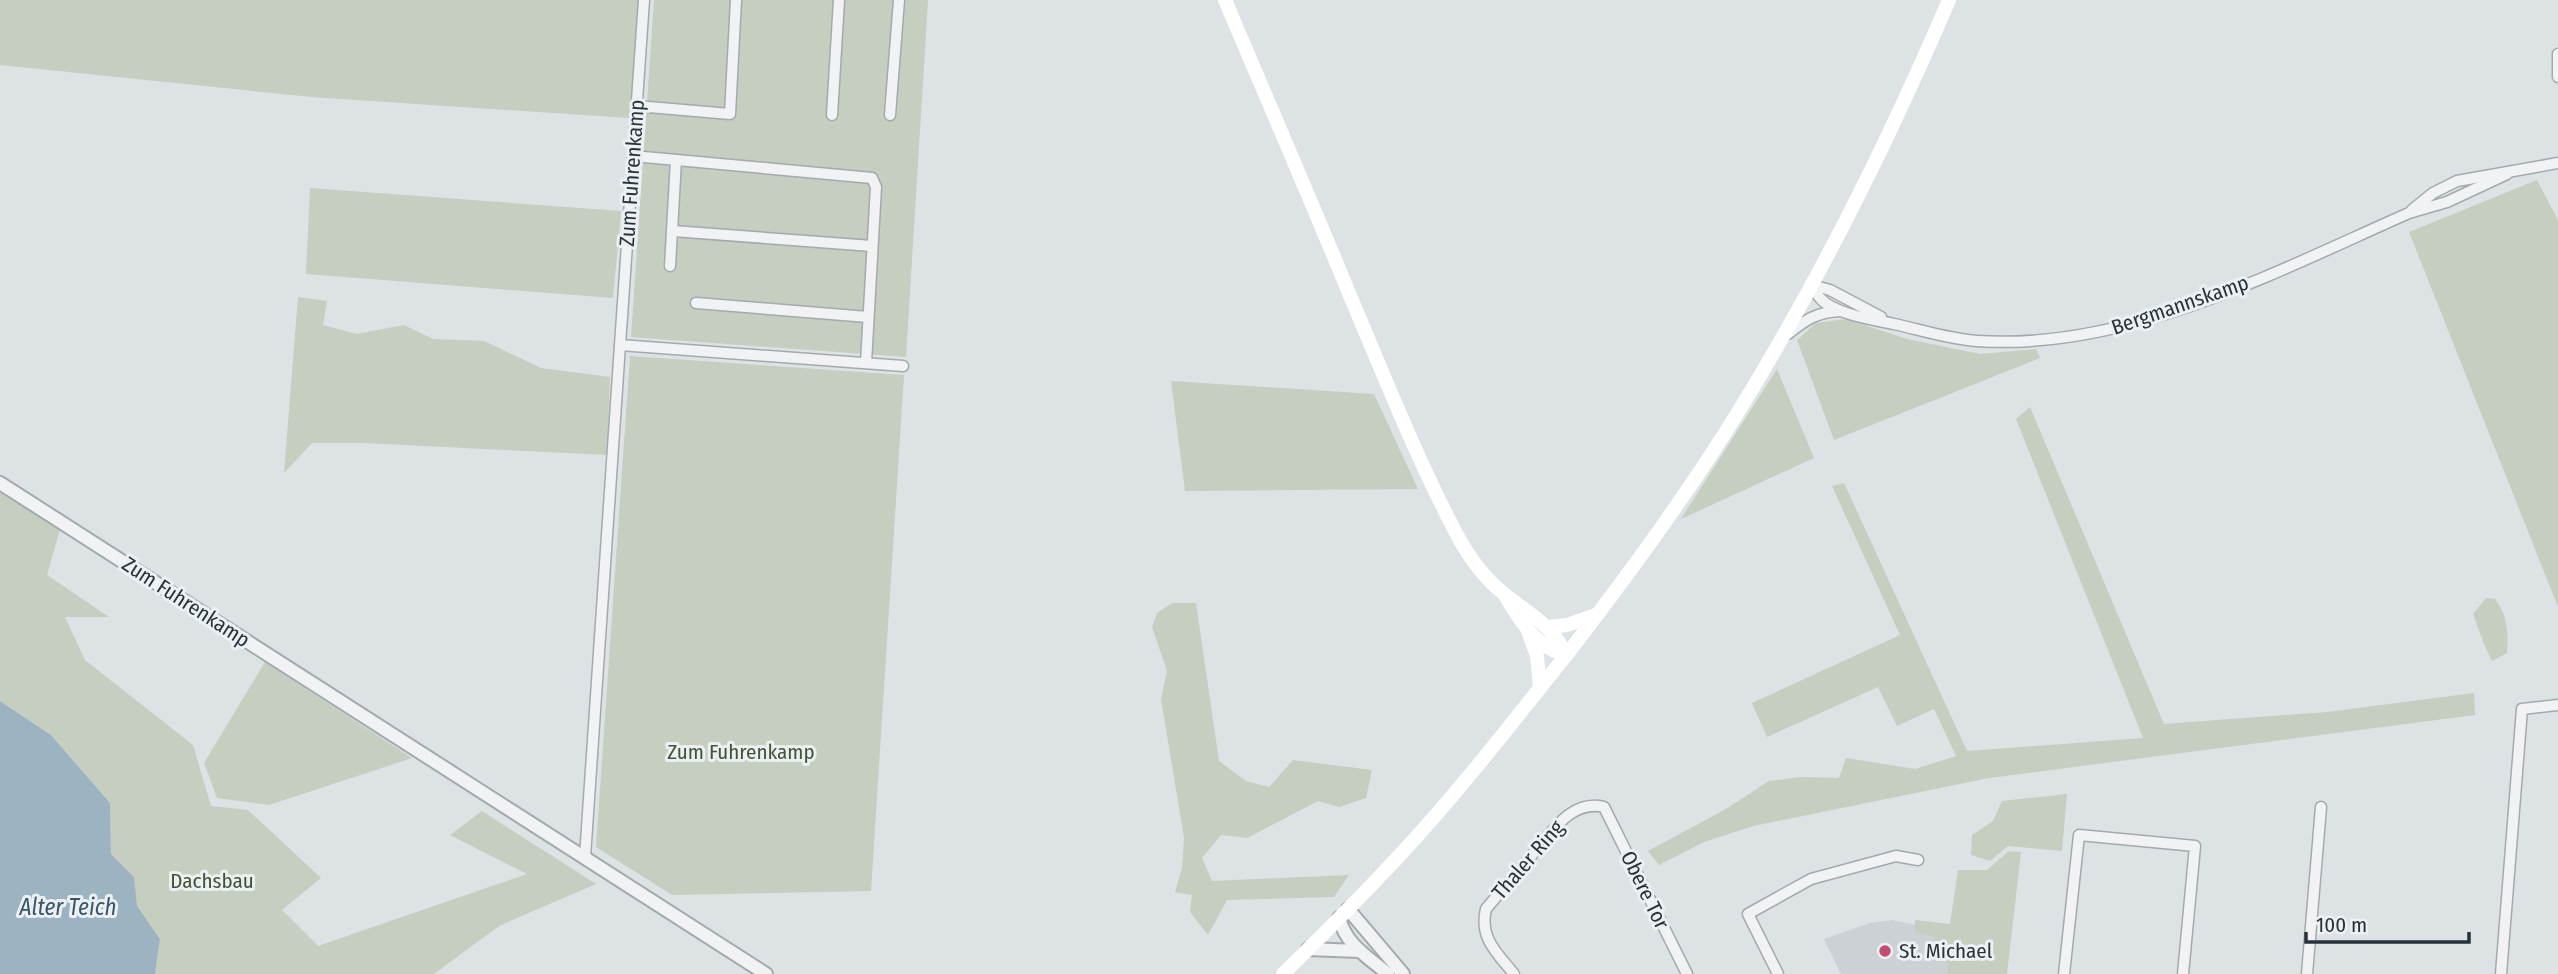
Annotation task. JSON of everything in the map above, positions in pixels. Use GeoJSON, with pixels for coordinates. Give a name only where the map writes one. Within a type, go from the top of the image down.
{"type":"FeatureCollection","features":[{"type":"Feature","properties":{"kind":"main road"},"geometry":{"type":"LineString","coordinates":[[1225,0],[1430,480],[1470,557],[1477,568],[1503,593],[1547,627],[1559,640],[1566,655]]}},
{"type":"Feature","properties":{"kind":"main road"},"geometry":{"type":"LineString","coordinates":[[1283,974],[1462,785],[1598,614],[1665,524],[1741,409],[1812,285],[1898,113],[1949,0]]}},
{"type":"Feature","properties":{"kind":"main road"},"geometry":{"type":"LineString","coordinates":[[1503,593],[1527,630],[1537,656],[1540,688]]}},
{"type":"Feature","properties":{"kind":"main road"},"geometry":{"type":"LineString","coordinates":[[1547,627],[1567,625],[1598,614]]}},
{"type":"Feature","properties":{"kind":"main road"},"geometry":{"type":"LineString","coordinates":[[1527,630],[1552,652],[1566,655]]}},
{"type":"Feature","properties":{"kind":"street","name":"Zum Fuhrenkamp"},"geometry":{"type":"LineString","coordinates":[[585,857],[644,0]]}},
{"type":"Feature","properties":{"kind":"street"},"geometry":{"type":"LineString","coordinates":[[637,106],[730,114],[736,0]]}},
{"type":"Feature","properties":{"kind":"street"},"geometry":{"type":"LineString","coordinates":[[832,115],[839,0]]}},
{"type":"Feature","properties":{"kind":"street"},"geometry":{"type":"LineString","coordinates":[[890,115],[899,0]]}},
{"type":"Feature","properties":{"kind":"street"},"geometry":{"type":"LineString","coordinates":[[2558,54],[2558,77]]}},
{"type":"Feature","properties":{"kind":"street"},"geometry":{"type":"LineString","coordinates":[[633,156],[872,178],[876,187],[866,363]]}},
{"type":"Feature","properties":{"kind":"street"},"geometry":{"type":"LineString","coordinates":[[670,266],[676,160]]}},
{"type":"Feature","properties":{"kind":"street","name":"Bergmannskamp"},"geometry":{"type":"LineString","coordinates":[[2409,213],[2447,185],[2482,175],[2507,174],[2558,163]]}},
{"type":"Feature","properties":{"kind":"street","name":"Bergmannskamp"},"geometry":{"type":"LineString","coordinates":[[1812,285],[1820,299],[1844,311],[1939,336],[1976,341],[2046,341],[2126,327],[2186,307],[2409,213],[2447,202],[2507,174]]}},
{"type":"Feature","properties":{"kind":"street"},"geometry":{"type":"LineString","coordinates":[[673,231],[872,246]]}},
{"type":"Feature","properties":{"kind":"street","name":"Bergmannskamp"},"geometry":{"type":"LineString","coordinates":[[1812,285],[1830,290],[1897,324]]}},
{"type":"Feature","properties":{"kind":"street"},"geometry":{"type":"LineString","coordinates":[[696,303],[868,317]]}},
{"type":"Feature","properties":{"kind":"street","name":"Bergmannskamp"},"geometry":{"type":"LineString","coordinates":[[1779,343],[1811,317],[1824,312],[1844,311]]}},
{"type":"Feature","properties":{"kind":"street"},"geometry":{"type":"LineString","coordinates":[[620,345],[903,366]]}},
{"type":"Feature","properties":{"kind":"street","name":"Zum Fuhrenkamp"},"geometry":{"type":"LineString","coordinates":[[0,482],[766,974]]}},
{"type":"Feature","properties":{"kind":"street"},"geometry":{"type":"LineString","coordinates":[[2501,974],[2522,709],[2558,705]]}},
{"type":"Feature","properties":{"kind":"street","name":"Thaler Ring"},"geometry":{"type":"LineString","coordinates":[[1514,974],[1485,935],[1483,919],[1486,909],[1558,823],[1586,807],[1604,807]]}},
{"type":"Feature","properties":{"kind":"street","name":"Obere Tor"},"geometry":{"type":"LineString","coordinates":[[1604,807],[1687,974]]}},
{"type":"Feature","properties":{"kind":"street"},"geometry":{"type":"LineString","coordinates":[[2307,974],[2321,807]]}},
{"type":"Feature","properties":{"kind":"street"},"geometry":{"type":"LineString","coordinates":[[2064,974],[2079,835],[2195,846],[2183,974]]}},
{"type":"Feature","properties":{"kind":"street"},"geometry":{"type":"LineString","coordinates":[[1778,974],[1748,914],[1811,878],[1896,856],[1918,859]]}},
{"type":"Feature","properties":{"kind":"street"},"geometry":{"type":"LineString","coordinates":[[1343,913],[1345,935],[1359,951],[1388,974]]}},
{"type":"Feature","properties":{"kind":"street"},"geometry":{"type":"LineString","coordinates":[[1343,913],[1403,974]]}},
{"type":"Feature","properties":{"kind":"street"},"geometry":{"type":"LineString","coordinates":[[1308,949],[1359,951]]}},
{"type":"Feature","properties":{"kind":"shaded area","name":"St. Michael"},"geometry":{"type":"Polygon","coordinates":[[[1892,920],[1915,925],[1916,932],[1933,935],[1948,963],[1947,974],[1841,974],[1824,939],[1870,923],[1892,920]]]}},
{"type":"Feature","properties":{"kind":"green space"},"geometry":{"type":"Polygon","coordinates":[[[0,0],[643,0],[629,118],[311,97],[0,65],[0,0]]]}},
{"type":"Feature","properties":{"kind":"green space"},"geometry":{"type":"Polygon","coordinates":[[[654,0],[928,0],[906,357],[631,337],[654,0]]]}},
{"type":"Feature","properties":{"kind":"green space"},"geometry":{"type":"Polygon","coordinates":[[[2537,180],[2558,220],[2558,607],[2409,232],[2537,180]]]}},
{"type":"Feature","properties":{"kind":"green space"},"geometry":{"type":"Polygon","coordinates":[[[310,188],[621,211],[613,298],[306,274],[310,188]]]}},
{"type":"Feature","properties":{"kind":"green space"},"geometry":{"type":"Polygon","coordinates":[[[298,297],[327,301],[323,325],[357,334],[404,325],[433,339],[484,341],[541,368],[610,377],[607,455],[364,443],[312,443],[284,473],[298,297]]]}},
{"type":"Feature","properties":{"kind":"green space"},"geometry":{"type":"Polygon","coordinates":[[[1846,319],[1907,339],[1980,354],[2036,349],[2040,358],[1834,440],[1797,340],[1816,323],[1846,319]]]}},
{"type":"Feature","properties":{"kind":"green space","name":"Zum Fuhrenkamp"},"geometry":{"type":"Polygon","coordinates":[[[630,356],[904,375],[871,891],[672,895],[596,847],[630,356]]]}},
{"type":"Feature","properties":{"kind":"green space"},"geometry":{"type":"Polygon","coordinates":[[[1777,369],[1814,458],[1681,519],[1777,369]]]}},
{"type":"Feature","properties":{"kind":"green space"},"geometry":{"type":"Polygon","coordinates":[[[1171,381],[1374,394],[1418,489],[1185,491],[1171,381]]]}},
{"type":"Feature","properties":{"kind":"green space"},"geometry":{"type":"Polygon","coordinates":[[[2030,407],[2164,724],[2327,712],[2474,693],[2475,715],[1989,778],[1753,826],[1704,842],[1659,865],[1648,851],[1726,809],[1769,781],[1801,777],[1839,778],[1846,758],[1915,769],[1956,756],[1934,709],[1897,726],[1878,687],[1767,737],[1752,703],[1900,635],[1832,486],[1844,483],[1967,751],[2143,738],[2016,419],[2030,407]]]}},
{"type":"Feature","properties":{"kind":"green space","name":"Dachsbau"},"geometry":{"type":"Polygon","coordinates":[[[0,486],[61,526],[47,575],[109,617],[65,617],[85,660],[193,745],[211,806],[248,810],[321,878],[282,910],[318,946],[527,874],[450,835],[482,811],[596,884],[499,926],[434,974],[155,974],[160,939],[136,906],[134,877],[111,854],[110,803],[51,735],[0,701],[0,486]]]}},
{"type":"Feature","properties":{"kind":"green space"},"geometry":{"type":"Polygon","coordinates":[[[2486,598],[2495,599],[2505,618],[2507,631],[2507,653],[2492,661],[2473,614],[2486,598]]]}},
{"type":"Feature","properties":{"kind":"green space"},"geometry":{"type":"Polygon","coordinates":[[[1172,603],[1196,603],[1219,761],[1246,781],[1269,787],[1293,760],[1372,770],[1366,798],[1339,807],[1318,801],[1247,838],[1221,835],[1202,858],[1212,881],[1349,875],[1334,897],[1227,900],[1208,935],[1190,912],[1192,895],[1175,892],[1182,868],[1184,838],[1161,699],[1167,671],[1152,627],[1157,613],[1172,603]]]}},
{"type":"Feature","properties":{"kind":"green space"},"geometry":{"type":"Polygon","coordinates":[[[265,662],[412,758],[269,805],[217,798],[204,763],[265,662]]]}},
{"type":"Feature","properties":{"kind":"green space"},"geometry":{"type":"Polygon","coordinates":[[[2067,794],[2062,851],[2008,846],[1990,861],[1971,855],[1972,835],[1993,821],[2002,801],[2067,794]]]}},
{"type":"Feature","properties":{"kind":"green space"},"geometry":{"type":"Polygon","coordinates":[[[2009,851],[2021,852],[2007,974],[1947,974],[1948,963],[1933,936],[1915,932],[1915,920],[1950,924],[1958,870],[1987,870],[2009,851]]]}},
{"type":"Feature","properties":{"kind":"water","name":"Alter Teich"},"geometry":{"type":"Polygon","coordinates":[[[0,701],[51,735],[110,803],[111,854],[134,877],[137,906],[160,939],[155,974],[0,974],[0,701]]]}},
{"type":"Feature","properties":{"kind":"place","name":"St. Michael"},"geometry":{"type":"Point","coordinates":[1885,951]}}]}
